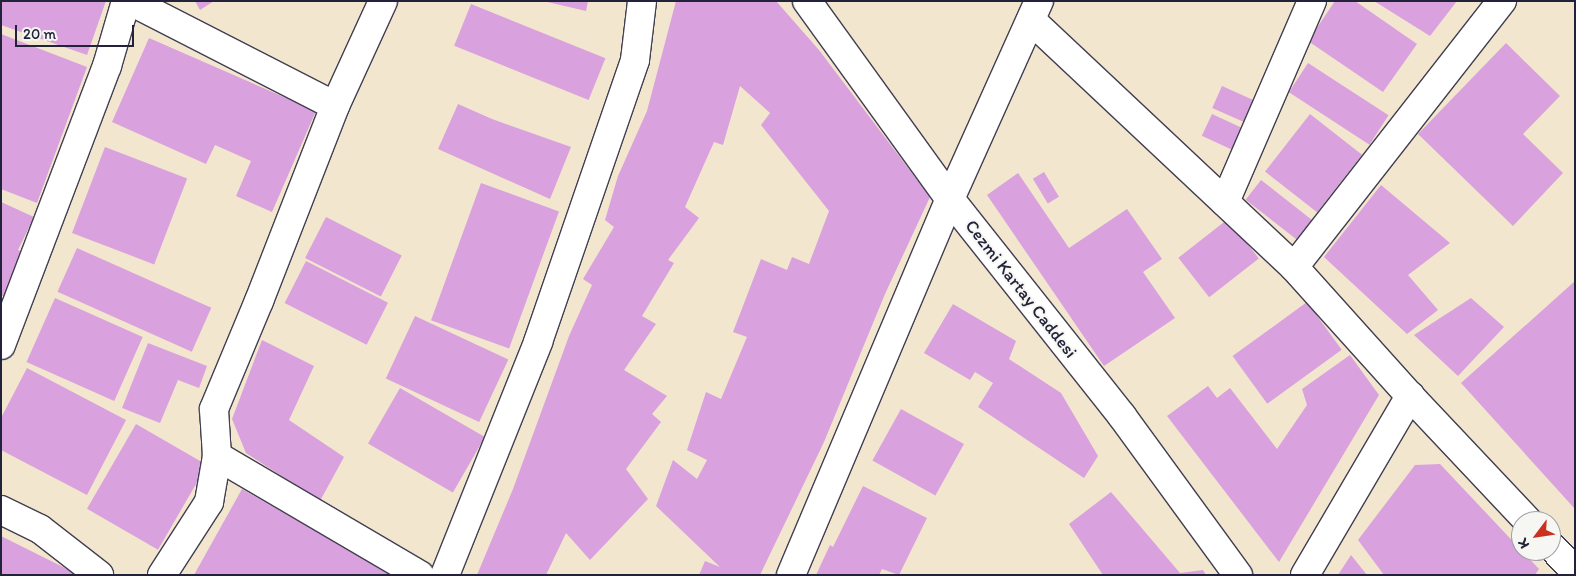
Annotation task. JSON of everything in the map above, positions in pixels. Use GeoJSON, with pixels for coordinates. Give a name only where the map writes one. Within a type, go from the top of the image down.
{"type":"FeatureCollection","features":[{"type":"Feature","properties":{"kind":"street"},"geometry":{"type":"LineString","coordinates":[[1,345],[107,66],[128,1],[335,106]]}},
{"type":"Feature","properties":{"kind":"street"},"geometry":{"type":"LineString","coordinates":[[162,575],[209,502],[217,456],[214,409],[260,301],[335,106],[383,1]]}},
{"type":"Feature","properties":{"kind":"street"},"geometry":{"type":"LineString","coordinates":[[445,575],[538,342],[635,60],[642,1]]}},
{"type":"Feature","properties":{"kind":"street","name":"Cezmi Kartay Caddesi"},"geometry":{"type":"LineString","coordinates":[[807,1],[950,199],[1122,416],[1238,575]]}},
{"type":"Feature","properties":{"kind":"street"},"geometry":{"type":"LineString","coordinates":[[1224,202],[1312,1]]}},
{"type":"Feature","properties":{"kind":"street"},"geometry":{"type":"LineString","coordinates":[[1294,267],[1502,1]]}},
{"type":"Feature","properties":{"kind":"street"},"geometry":{"type":"LineString","coordinates":[[791,575],[950,199],[1036,11],[1224,202],[1294,267],[1410,396],[1519,511]]}},
{"type":"Feature","properties":{"kind":"street"},"geometry":{"type":"LineString","coordinates":[[1305,575],[1410,396]]}},
{"type":"Feature","properties":{"kind":"street"},"geometry":{"type":"LineString","coordinates":[[217,456],[420,575]]}},
{"type":"Feature","properties":{"kind":"street"},"geometry":{"type":"LineString","coordinates":[[1,510],[40,529],[99,575]]}},
{"type":"Feature","properties":{"kind":"street"},"geometry":{"type":"LineString","coordinates":[[1561,556],[1575,571]]}},
{"type":"Feature","properties":{"kind":"building"},"geometry":{"type":"Polygon","coordinates":[[[1,1],[106,1],[87,55],[1,25],[1,1]]]}},
{"type":"Feature","properties":{"kind":"building"},"geometry":{"type":"Polygon","coordinates":[[[195,1],[214,1],[200,10],[195,1]]]}},
{"type":"Feature","properties":{"kind":"building"},"geometry":{"type":"Polygon","coordinates":[[[543,1],[588,1],[586,11],[543,1]]]}},
{"type":"Feature","properties":{"kind":"building"},"geometry":{"type":"Polygon","coordinates":[[[676,1],[776,1],[819,50],[930,197],[885,294],[824,442],[760,575],[699,575],[705,561],[720,567],[656,506],[673,460],[697,479],[707,460],[687,450],[706,392],[721,399],[747,337],[733,332],[761,259],[787,270],[792,257],[809,264],[829,211],[761,125],[770,113],[740,86],[723,145],[714,142],[685,207],[699,218],[668,260],[674,263],[642,316],[656,324],[624,370],[667,396],[652,414],[661,422],[626,469],[648,499],[590,560],[566,533],[546,575],[477,575],[513,489],[569,336],[592,285],[583,279],[614,227],[605,220],[618,176],[647,111],[676,1]]]}},
{"type":"Feature","properties":{"kind":"building"},"geometry":{"type":"Polygon","coordinates":[[[1335,1],[1355,1],[1417,44],[1383,92],[1308,41],[1335,1]]]}},
{"type":"Feature","properties":{"kind":"building"},"geometry":{"type":"Polygon","coordinates":[[[1374,1],[1457,1],[1430,36],[1374,1]]]}},
{"type":"Feature","properties":{"kind":"building"},"geometry":{"type":"Polygon","coordinates":[[[471,4],[605,58],[589,100],[454,46],[471,4]]]}},
{"type":"Feature","properties":{"kind":"building"},"geometry":{"type":"Polygon","coordinates":[[[1,34],[87,67],[37,203],[1,189],[1,34]]]}},
{"type":"Feature","properties":{"kind":"building"},"geometry":{"type":"Polygon","coordinates":[[[149,38],[316,111],[272,212],[236,196],[251,161],[215,145],[206,164],[112,122],[149,38]]]}},
{"type":"Feature","properties":{"kind":"building"},"geometry":{"type":"Polygon","coordinates":[[[1506,43],[1560,96],[1523,134],[1563,173],[1513,226],[1418,134],[1506,43]]]}},
{"type":"Feature","properties":{"kind":"building"},"geometry":{"type":"Polygon","coordinates":[[[1308,63],[1389,115],[1369,145],[1289,92],[1308,63]]]}},
{"type":"Feature","properties":{"kind":"building"},"geometry":{"type":"Polygon","coordinates":[[[1222,86],[1262,104],[1252,126],[1212,108],[1222,86]]]}},
{"type":"Feature","properties":{"kind":"building"},"geometry":{"type":"Polygon","coordinates":[[[458,104],[492,119],[571,147],[550,199],[438,149],[458,104]]]}},
{"type":"Feature","properties":{"kind":"building"},"geometry":{"type":"Polygon","coordinates":[[[1212,114],[1252,133],[1242,154],[1202,136],[1212,114]]]}},
{"type":"Feature","properties":{"kind":"building"},"geometry":{"type":"Polygon","coordinates":[[[1310,114],[1362,155],[1317,212],[1265,172],[1310,114]]]}},
{"type":"Feature","properties":{"kind":"building"},"geometry":{"type":"Polygon","coordinates":[[[105,147],[187,179],[154,264],[72,233],[105,147]]]}},
{"type":"Feature","properties":{"kind":"building"},"geometry":{"type":"Polygon","coordinates":[[[1044,172],[1059,197],[1048,204],[1033,179],[1044,172]]]}},
{"type":"Feature","properties":{"kind":"building"},"geometry":{"type":"Polygon","coordinates":[[[1018,173],[1069,248],[1127,209],[1162,259],[1143,272],[1175,318],[1104,366],[987,195],[1018,173]]]}},
{"type":"Feature","properties":{"kind":"building"},"geometry":{"type":"Polygon","coordinates":[[[1261,180],[1313,221],[1298,240],[1246,200],[1261,180]]]}},
{"type":"Feature","properties":{"kind":"building"},"geometry":{"type":"Polygon","coordinates":[[[481,183],[559,211],[509,349],[431,320],[481,183]]]}},
{"type":"Feature","properties":{"kind":"building"},"geometry":{"type":"Polygon","coordinates":[[[1381,185],[1450,243],[1408,275],[1438,310],[1407,334],[1324,257],[1381,185]]]}},
{"type":"Feature","properties":{"kind":"building"},"geometry":{"type":"Polygon","coordinates":[[[1,202],[34,217],[18,250],[25,253],[5,297],[1,295],[1,202]]]}},
{"type":"Feature","properties":{"kind":"building"},"geometry":{"type":"Polygon","coordinates":[[[326,217],[402,256],[381,297],[305,258],[326,217]]]}},
{"type":"Feature","properties":{"kind":"building"},"geometry":{"type":"Polygon","coordinates":[[[1228,219],[1259,258],[1209,297],[1178,258],[1228,219]]]}},
{"type":"Feature","properties":{"kind":"building"},"geometry":{"type":"Polygon","coordinates":[[[77,248],[211,308],[192,352],[57,292],[77,248]]]}},
{"type":"Feature","properties":{"kind":"building"},"geometry":{"type":"Polygon","coordinates":[[[306,261],[388,303],[367,345],[285,303],[306,261]]]}},
{"type":"Feature","properties":{"kind":"building"},"geometry":{"type":"Polygon","coordinates":[[[1575,281],[1575,509],[1461,383],[1575,281]]]}},
{"type":"Feature","properties":{"kind":"building"},"geometry":{"type":"Polygon","coordinates":[[[55,298],[143,337],[114,401],[27,362],[55,298]]]}},
{"type":"Feature","properties":{"kind":"building"},"geometry":{"type":"Polygon","coordinates":[[[1471,298],[1504,327],[1458,376],[1414,335],[1471,298]]]}},
{"type":"Feature","properties":{"kind":"building"},"geometry":{"type":"Polygon","coordinates":[[[1307,302],[1342,350],[1267,404],[1233,356],[1307,302]]]}},
{"type":"Feature","properties":{"kind":"building"},"geometry":{"type":"Polygon","coordinates":[[[953,304],[1016,341],[1009,359],[1061,393],[1098,456],[1084,478],[978,407],[993,383],[975,372],[970,380],[924,353],[953,304]]]}},
{"type":"Feature","properties":{"kind":"building"},"geometry":{"type":"Polygon","coordinates":[[[415,316],[508,360],[479,422],[386,379],[415,316]]]}},
{"type":"Feature","properties":{"kind":"building"},"geometry":{"type":"Polygon","coordinates":[[[262,340],[314,366],[289,420],[344,457],[320,501],[246,453],[232,419],[262,340]]]}},
{"type":"Feature","properties":{"kind":"building"},"geometry":{"type":"Polygon","coordinates":[[[148,343],[207,366],[199,388],[178,380],[160,423],[122,408],[148,343]]]}},
{"type":"Feature","properties":{"kind":"building"},"geometry":{"type":"Polygon","coordinates":[[[1350,355],[1379,395],[1279,562],[1167,416],[1208,386],[1217,398],[1230,388],[1277,449],[1307,405],[1302,389],[1350,355]]]}},
{"type":"Feature","properties":{"kind":"building"},"geometry":{"type":"Polygon","coordinates":[[[27,368],[126,420],[87,495],[1,450],[1,418],[27,368]]]}},
{"type":"Feature","properties":{"kind":"building"},"geometry":{"type":"Polygon","coordinates":[[[400,388],[485,437],[453,492],[368,443],[400,388]]]}},
{"type":"Feature","properties":{"kind":"building"},"geometry":{"type":"Polygon","coordinates":[[[901,409],[964,444],[935,496],[872,461],[901,409]]]}},
{"type":"Feature","properties":{"kind":"building"},"geometry":{"type":"Polygon","coordinates":[[[136,424],[207,465],[158,550],[87,509],[136,424]]]}},
{"type":"Feature","properties":{"kind":"building"},"geometry":{"type":"Polygon","coordinates":[[[1440,464],[1511,539],[1511,561],[1531,561],[1539,569],[1535,575],[1384,575],[1358,540],[1415,465],[1440,464]]]}},
{"type":"Feature","properties":{"kind":"building"},"geometry":{"type":"Polygon","coordinates":[[[863,486],[927,518],[899,575],[882,569],[879,575],[816,575],[830,545],[833,547],[863,486]]]}},
{"type":"Feature","properties":{"kind":"building"},"geometry":{"type":"Polygon","coordinates":[[[242,489],[393,575],[194,575],[242,489]]]}},
{"type":"Feature","properties":{"kind":"building"},"geometry":{"type":"Polygon","coordinates":[[[1111,492],[1180,573],[1203,570],[1206,575],[1103,575],[1069,524],[1111,492]]]}},
{"type":"Feature","properties":{"kind":"building"},"geometry":{"type":"Polygon","coordinates":[[[1,536],[79,575],[1,575],[1,536]]]}},
{"type":"Feature","properties":{"kind":"building"},"geometry":{"type":"Polygon","coordinates":[[[1351,555],[1367,575],[1338,575],[1351,555]]]}}]}
